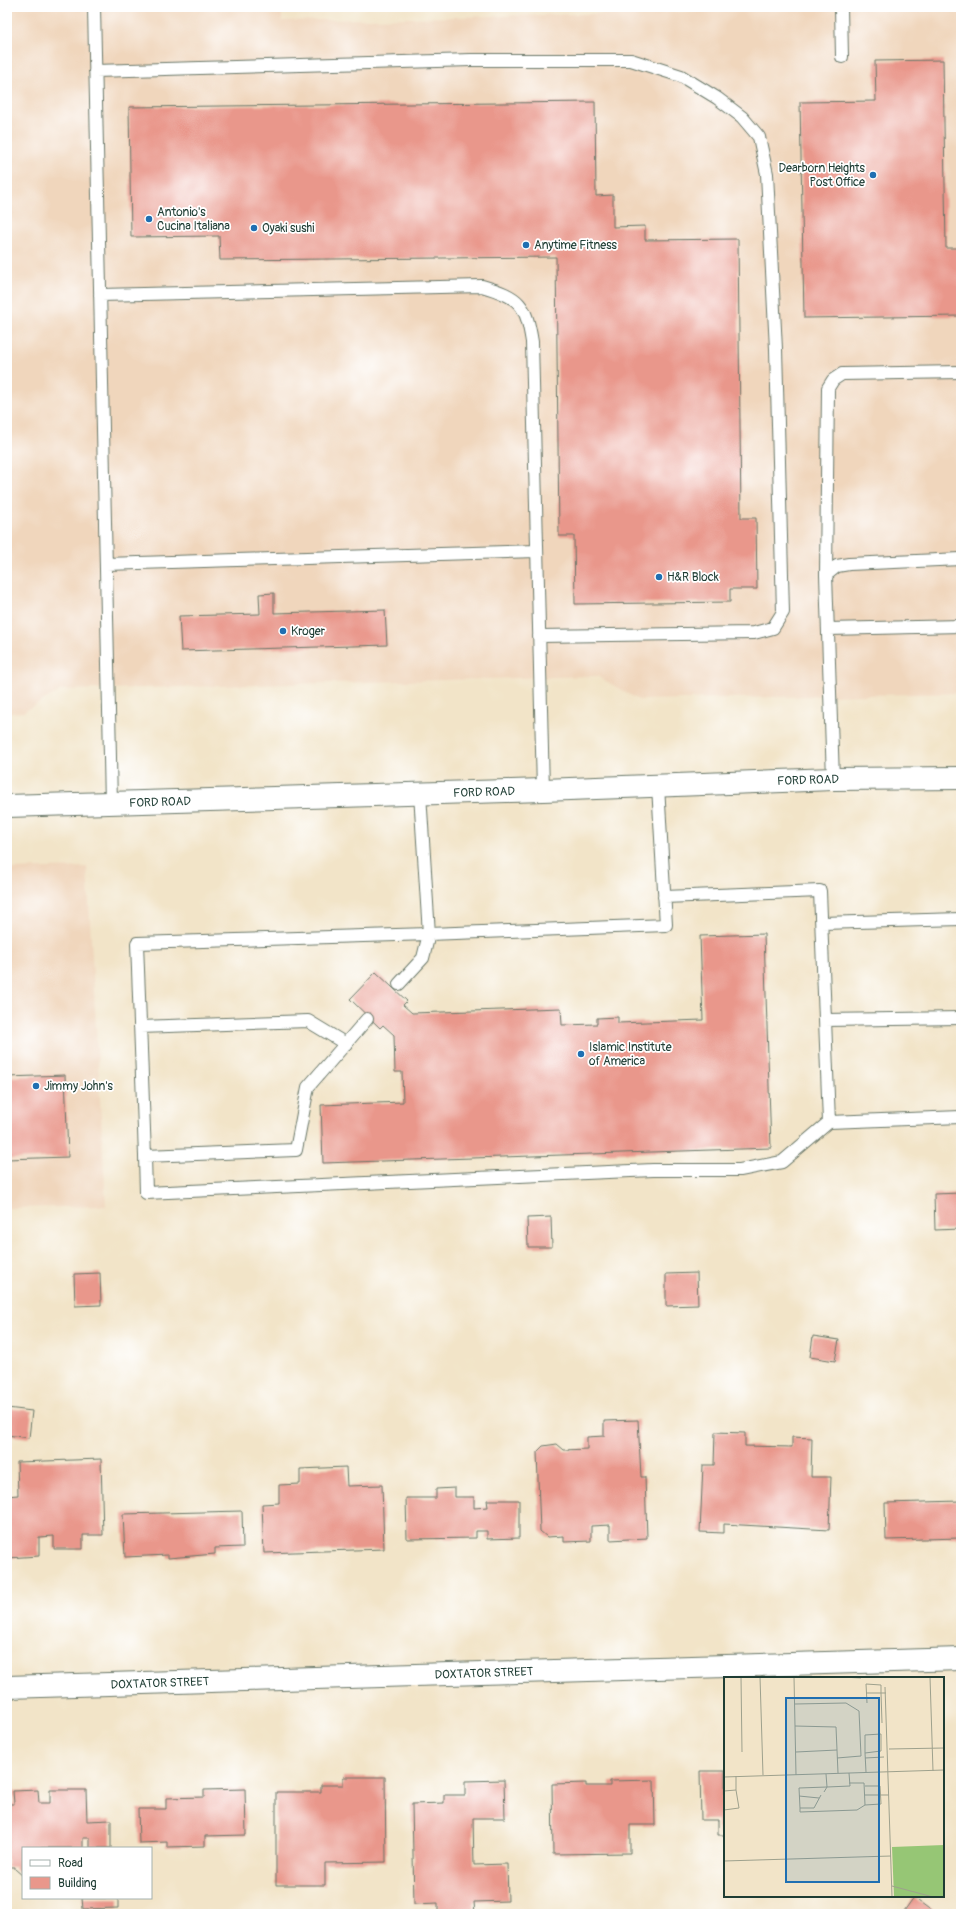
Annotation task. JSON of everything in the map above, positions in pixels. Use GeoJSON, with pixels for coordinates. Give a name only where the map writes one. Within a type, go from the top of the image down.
{"type":"FeatureCollection","features":[{"type":"Feature","properties":{"kind":"main road","name":"FORD ROAD"},"geometry":{"type":"LineString","coordinates":[[7,806],[543,790],[833,778],[961,778]]}},
{"type":"Feature","properties":{"kind":"main road","name":"DOXTATOR STREET"},"geometry":{"type":"LineString","coordinates":[[7,1687],[961,1660]]}},
{"type":"Feature","properties":{"kind":"lane"},"geometry":{"type":"LineString","coordinates":[[94,7],[110,804]]}},
{"type":"Feature","properties":{"kind":"lane"},"geometry":{"type":"LineString","coordinates":[[841,7],[842,57]]}},
{"type":"Feature","properties":{"kind":"lane"},"geometry":{"type":"LineString","coordinates":[[95,71],[471,60],[631,60],[687,80],[717,98],[742,117],[760,137],[767,174],[775,318],[783,612],[774,628],[754,633],[539,636]]}},
{"type":"Feature","properties":{"kind":"lane"},"geometry":{"type":"LineString","coordinates":[[100,295],[482,286],[502,292],[519,302],[526,316],[532,342],[543,790]]}},
{"type":"Feature","properties":{"kind":"lane"},"geometry":{"type":"LineString","coordinates":[[833,778],[826,576],[828,388],[833,380],[842,374],[961,372]]}},
{"type":"Feature","properties":{"kind":"lane"},"geometry":{"type":"LineString","coordinates":[[106,564],[537,551]]}},
{"type":"Feature","properties":{"kind":"lane"},"geometry":{"type":"LineString","coordinates":[[826,576],[837,566],[849,564],[961,559]]}},
{"type":"Feature","properties":{"kind":"lane"},"geometry":{"type":"LineString","coordinates":[[828,628],[961,626]]}},
{"type":"Feature","properties":{"kind":"lane"},"geometry":{"type":"LineString","coordinates":[[658,786],[666,925],[137,943],[146,1193],[653,1170],[740,1170],[782,1162],[829,1122],[961,1117]]}},
{"type":"Feature","properties":{"kind":"lane"},"geometry":{"type":"LineString","coordinates":[[399,984],[423,958],[429,934],[420,794]]}},
{"type":"Feature","properties":{"kind":"lane"},"geometry":{"type":"LineString","coordinates":[[664,897],[820,891],[829,1122]]}},
{"type":"Feature","properties":{"kind":"lane"},"geometry":{"type":"LineString","coordinates":[[822,923],[961,919]]}},
{"type":"Feature","properties":{"kind":"lane"},"geometry":{"type":"LineString","coordinates":[[825,1020],[961,1018]]}},
{"type":"Feature","properties":{"kind":"lane"},"geometry":{"type":"LineString","coordinates":[[145,1156],[296,1150],[308,1087],[367,1019]]}},
{"type":"Feature","properties":{"kind":"lane"},"geometry":{"type":"LineString","coordinates":[[140,1027],[308,1021],[346,1044]]}},
{"type":"Feature","properties":{"kind":"shaded area"},"geometry":{"type":"Polygon","coordinates":[[[7,7],[282,7],[282,21],[792,9],[793,7],[961,7],[961,693],[639,700],[597,676],[62,690],[23,712],[7,713],[7,7]]]}},
{"type":"Feature","properties":{"kind":"shaded area"},"geometry":{"type":"Polygon","coordinates":[[[87,867],[106,1206],[7,1208],[7,869],[87,867]]]}},
{"type":"Feature","properties":{"kind":"building","name":"Dearborn Heights Post Office"},"geometry":{"type":"Polygon","coordinates":[[[943,60],[946,248],[961,248],[961,316],[804,318],[800,102],[876,101],[875,61],[943,60]]]}},
{"type":"Feature","properties":{"kind":"building"},"geometry":{"type":"Polygon","coordinates":[[[595,102],[596,196],[613,195],[613,227],[645,226],[645,240],[738,239],[741,518],[756,518],[757,589],[730,589],[730,602],[575,604],[574,536],[559,536],[556,257],[220,260],[219,236],[131,237],[129,107],[595,102]]]}},
{"type":"Feature","properties":{"kind":"building","name":"Kroger"},"geometry":{"type":"Polygon","coordinates":[[[274,593],[274,613],[385,610],[387,645],[181,651],[179,616],[260,614],[259,594],[274,593]]]}},
{"type":"Feature","properties":{"kind":"building","name":"Islamic Institute of America"},"geometry":{"type":"Polygon","coordinates":[[[764,934],[771,1148],[323,1163],[321,1105],[403,1102],[402,1072],[395,1072],[394,1035],[383,1025],[380,1028],[350,999],[376,972],[407,1001],[403,1005],[412,1013],[561,1008],[562,1025],[597,1024],[597,1018],[618,1017],[618,1023],[703,1020],[700,936],[764,934]]]}},
{"type":"Feature","properties":{"kind":"building"},"geometry":{"type":"Polygon","coordinates":[[[65,1075],[68,1157],[7,1159],[7,1077],[65,1075]]]}},
{"type":"Feature","properties":{"kind":"building"},"geometry":{"type":"Polygon","coordinates":[[[961,1193],[961,1229],[935,1230],[934,1194],[961,1193]]]}},
{"type":"Feature","properties":{"kind":"building"},"geometry":{"type":"Polygon","coordinates":[[[551,1217],[552,1247],[528,1247],[527,1218],[551,1217]]]}},
{"type":"Feature","properties":{"kind":"building"},"geometry":{"type":"Polygon","coordinates":[[[100,1273],[101,1305],[75,1306],[74,1274],[100,1273]]]}},
{"type":"Feature","properties":{"kind":"building"},"geometry":{"type":"Polygon","coordinates":[[[697,1273],[698,1305],[666,1306],[666,1274],[697,1273]]]}},
{"type":"Feature","properties":{"kind":"building"},"geometry":{"type":"Polygon","coordinates":[[[813,1336],[839,1340],[835,1361],[810,1357],[813,1336]]]}},
{"type":"Feature","properties":{"kind":"building"},"geometry":{"type":"Polygon","coordinates":[[[7,1408],[32,1411],[29,1438],[7,1435],[7,1408]]]}},
{"type":"Feature","properties":{"kind":"building"},"geometry":{"type":"Polygon","coordinates":[[[638,1420],[641,1477],[645,1477],[647,1538],[610,1540],[610,1525],[591,1526],[591,1541],[564,1542],[564,1536],[547,1537],[540,1531],[537,1452],[543,1446],[557,1444],[564,1450],[587,1449],[587,1437],[604,1436],[604,1421],[638,1420]]]}},
{"type":"Feature","properties":{"kind":"building"},"geometry":{"type":"Polygon","coordinates":[[[715,1432],[745,1433],[745,1446],[792,1447],[792,1437],[812,1438],[811,1477],[831,1477],[829,1530],[724,1524],[724,1533],[700,1532],[703,1465],[714,1465],[715,1432]]]}},
{"type":"Feature","properties":{"kind":"building"},"geometry":{"type":"Polygon","coordinates":[[[101,1459],[103,1535],[83,1535],[83,1549],[54,1549],[54,1536],[39,1537],[39,1556],[7,1558],[7,1496],[18,1495],[17,1462],[101,1459]]]}},
{"type":"Feature","properties":{"kind":"building"},"geometry":{"type":"Polygon","coordinates":[[[346,1467],[347,1486],[382,1485],[384,1549],[264,1553],[262,1504],[279,1503],[279,1485],[300,1484],[300,1469],[346,1467]]]}},
{"type":"Feature","properties":{"kind":"building"},"geometry":{"type":"Polygon","coordinates":[[[455,1488],[455,1497],[474,1497],[474,1508],[488,1507],[487,1500],[519,1500],[519,1538],[487,1539],[487,1531],[476,1531],[476,1538],[407,1539],[406,1498],[436,1498],[436,1489],[455,1488]]]}},
{"type":"Feature","properties":{"kind":"building"},"geometry":{"type":"Polygon","coordinates":[[[961,1501],[961,1538],[886,1540],[885,1503],[961,1501]]]}},
{"type":"Feature","properties":{"kind":"building"},"geometry":{"type":"Polygon","coordinates":[[[242,1511],[243,1547],[215,1548],[215,1554],[168,1558],[168,1555],[125,1557],[123,1514],[242,1511]]]}},
{"type":"Feature","properties":{"kind":"building"},"geometry":{"type":"Polygon","coordinates":[[[700,1771],[724,1771],[724,1835],[718,1835],[718,1820],[701,1820],[700,1771]]]}},
{"type":"Feature","properties":{"kind":"building"},"geometry":{"type":"Polygon","coordinates":[[[343,1777],[385,1777],[386,1862],[325,1863],[325,1885],[276,1885],[276,1792],[321,1792],[321,1785],[343,1785],[343,1777]]]}},
{"type":"Feature","properties":{"kind":"building"},"geometry":{"type":"Polygon","coordinates":[[[504,1780],[505,1818],[473,1818],[474,1865],[507,1864],[508,1901],[474,1902],[475,1914],[438,1914],[438,1903],[414,1904],[412,1804],[444,1803],[444,1795],[465,1795],[465,1781],[504,1780]]]}},
{"type":"Feature","properties":{"kind":"building"},"geometry":{"type":"Polygon","coordinates":[[[654,1780],[655,1825],[630,1825],[630,1853],[553,1854],[552,1784],[586,1783],[586,1786],[610,1786],[610,1781],[654,1780]]]}},
{"type":"Feature","properties":{"kind":"building"},"geometry":{"type":"Polygon","coordinates":[[[245,1789],[246,1835],[205,1836],[205,1846],[167,1847],[167,1842],[139,1843],[138,1809],[166,1809],[166,1798],[204,1797],[204,1790],[245,1789]]]}},
{"type":"Feature","properties":{"kind":"building"},"geometry":{"type":"Polygon","coordinates":[[[38,1790],[39,1803],[50,1803],[50,1790],[86,1790],[87,1821],[111,1820],[111,1847],[90,1847],[90,1838],[83,1838],[83,1847],[22,1847],[22,1875],[15,1869],[15,1867],[7,1867],[7,1804],[14,1804],[13,1791],[38,1790]]]}},
{"type":"Feature","properties":{"kind":"building"},"geometry":{"type":"Polygon","coordinates":[[[914,1897],[937,1914],[902,1914],[914,1897]]]}},
{"type":"Feature","properties":{"kind":"building"},"geometry":{"type":"Polygon","coordinates":[[[82,1899],[118,1899],[118,1908],[83,1909],[82,1899]]]}},
{"type":"Feature","properties":{"kind":"place","name":"Dearborn Heights Post Office"},"geometry":{"type":"Point","coordinates":[873,175]}},
{"type":"Feature","properties":{"kind":"place","name":"Antonio's Cucina Italiana"},"geometry":{"type":"Point","coordinates":[149,219]}},
{"type":"Feature","properties":{"kind":"place","name":"Oyaki sushi"},"geometry":{"type":"Point","coordinates":[254,228]}},
{"type":"Feature","properties":{"kind":"place","name":"Anytime Fitness"},"geometry":{"type":"Point","coordinates":[526,245]}},
{"type":"Feature","properties":{"kind":"place","name":"H&R Block"},"geometry":{"type":"Point","coordinates":[659,577]}},
{"type":"Feature","properties":{"kind":"place","name":"Kroger"},"geometry":{"type":"Point","coordinates":[283,631]}},
{"type":"Feature","properties":{"kind":"place","name":"Islamic Institute of America"},"geometry":{"type":"Point","coordinates":[581,1054]}},
{"type":"Feature","properties":{"kind":"place","name":"Jimmy John's"},"geometry":{"type":"Point","coordinates":[36,1086]}}]}
